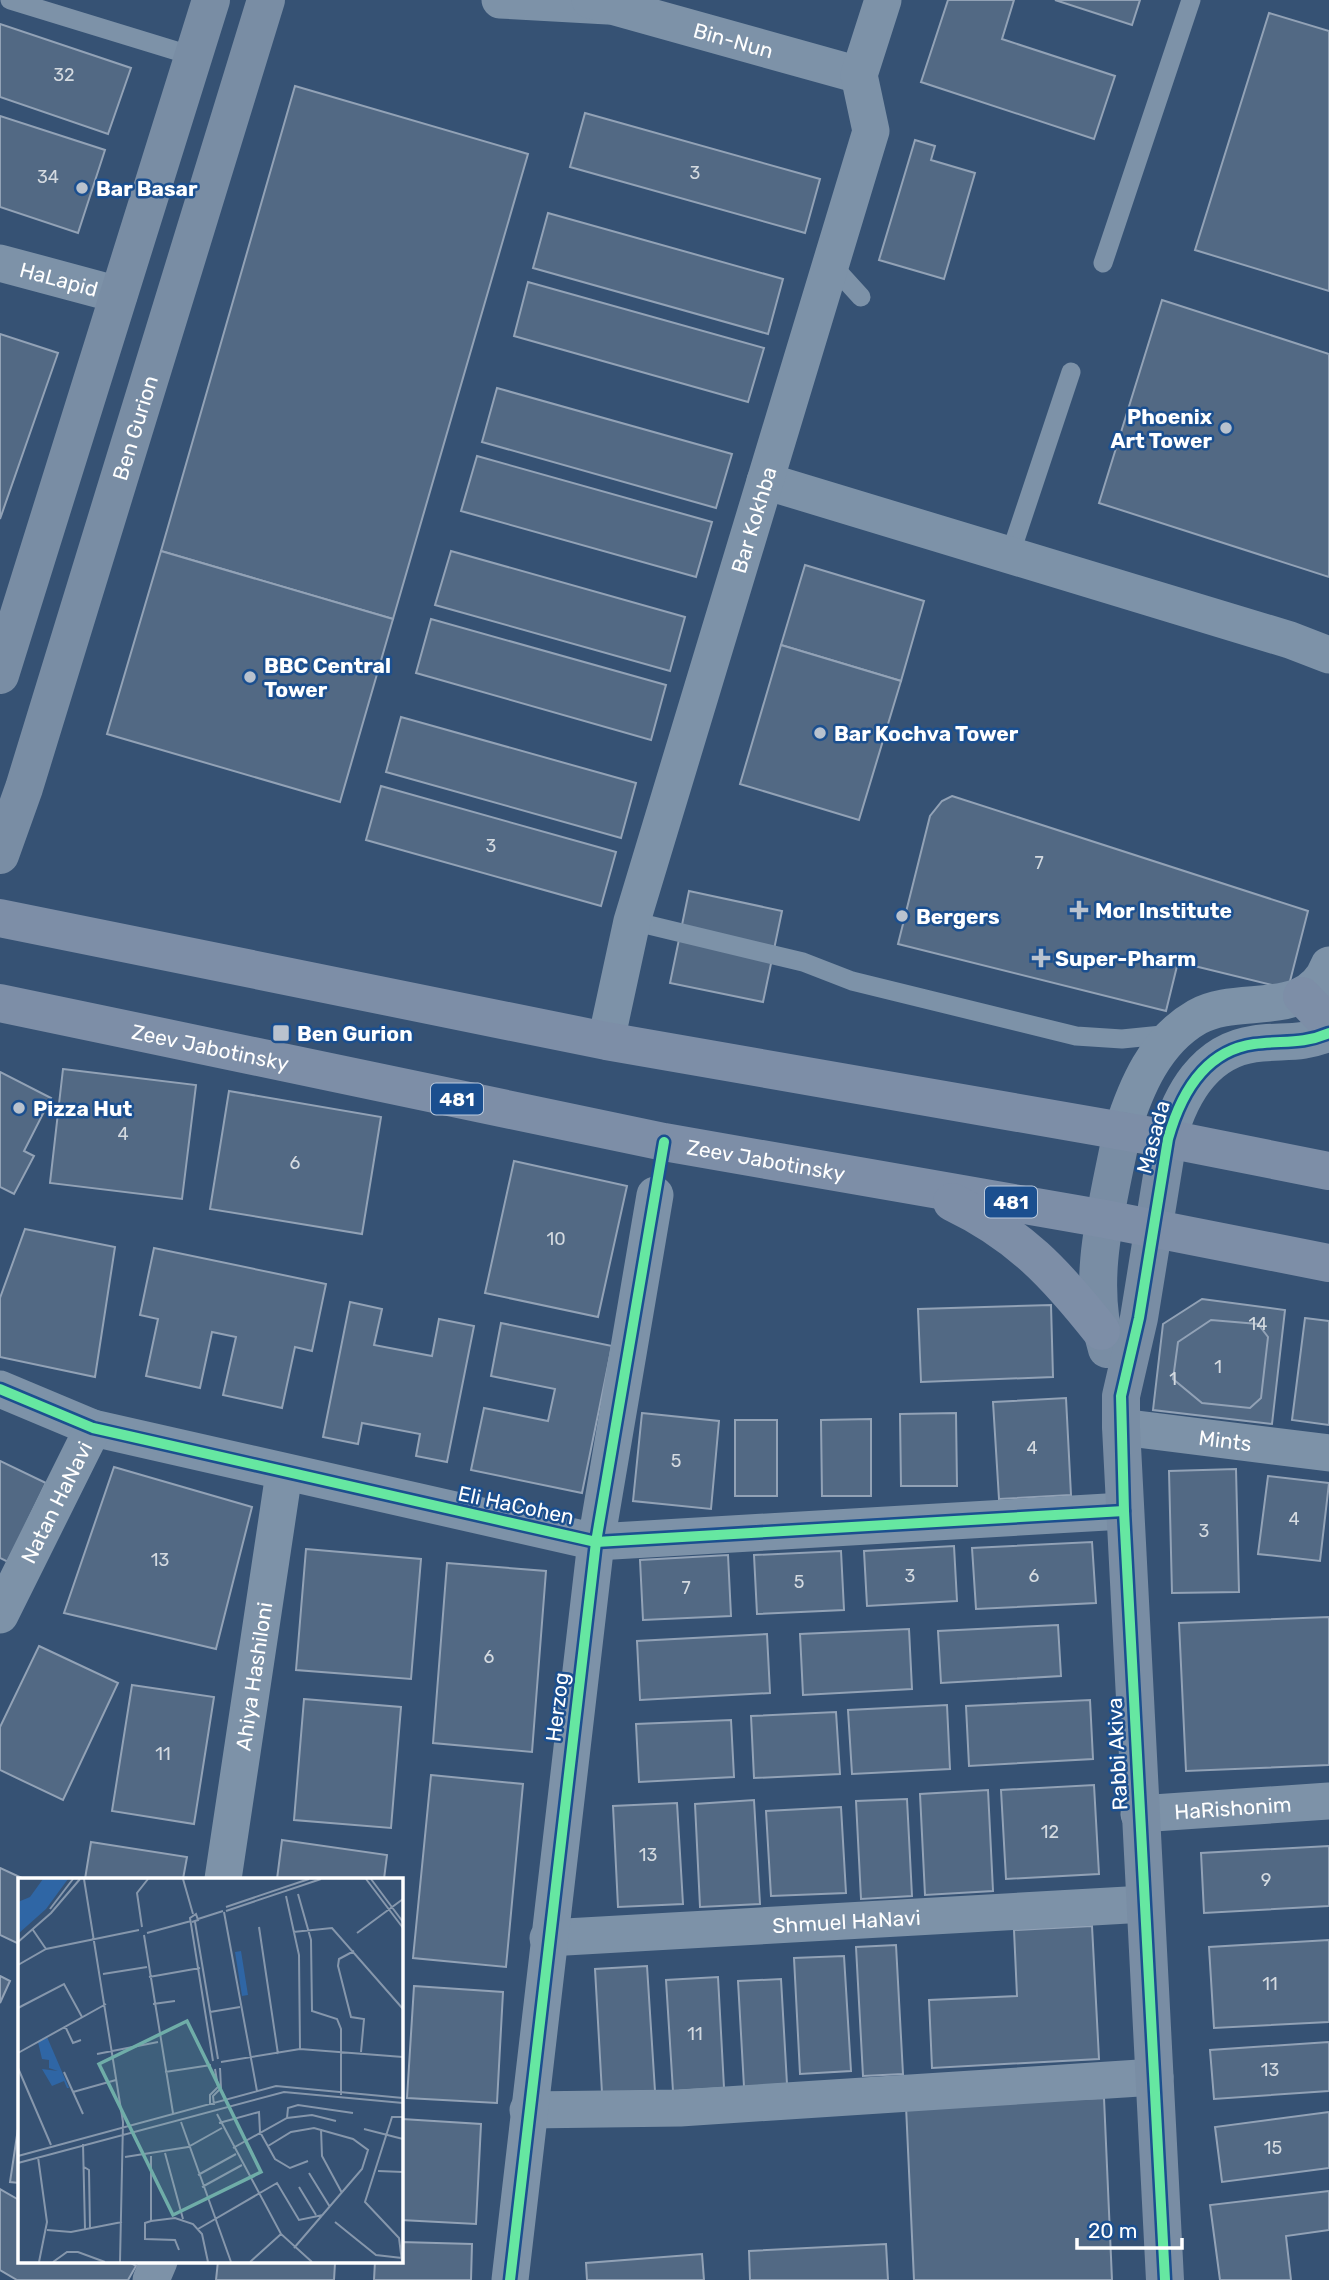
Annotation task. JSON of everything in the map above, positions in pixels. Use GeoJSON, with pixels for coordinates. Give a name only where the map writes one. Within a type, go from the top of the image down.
{"type":"FeatureCollection","features":[{"type":"Feature","properties":{"kind":"main road"},"geometry":{"type":"LineString","coordinates":[[0,675],[211,0]]}},
{"type":"Feature","properties":{"kind":"main road","name":"Ben Gurion"},"geometry":{"type":"LineString","coordinates":[[0,855],[24,788],[266,10]]}},
{"type":"Feature","properties":{"kind":"main road"},"geometry":{"type":"LineString","coordinates":[[0,919],[606,1041],[1122,1130],[1329,1171]]}},
{"type":"Feature","properties":{"kind":"main road"},"geometry":{"type":"LineString","coordinates":[[1302,996],[1329,1024]]}},
{"type":"Feature","properties":{"kind":"main road","name":"Zeev Jabotinsky"},"geometry":{"type":"LineString","coordinates":[[0,1003],[664,1142],[1105,1219],[1329,1263]]}},
{"type":"Feature","properties":{"kind":"main road","name":"Rabbi Akiva"},"geometry":{"type":"LineString","coordinates":[[1122,1130],[1105,1219],[1098,1274],[1101,1331],[1121,1411],[1139,1814],[1165,2280]]}},
{"type":"Feature","properties":{"kind":"main road","name":"Masada"},"geometry":{"type":"LineString","coordinates":[[1152,1228],[1168,1139]]}},
{"type":"Feature","properties":{"kind":"main road"},"geometry":{"type":"LineString","coordinates":[[916,1185],[988,1219],[1029,1248],[1063,1282],[1101,1331]]}},
{"type":"Feature","properties":{"kind":"main road","name":"Rabbi Akiva"},"geometry":{"type":"LineString","coordinates":[[1121,1411],[1139,1318],[1152,1228]]}},
{"type":"Feature","properties":{"kind":"street","name":"Bin-Nun"},"geometry":{"type":"LineString","coordinates":[[500,0],[599,3],[859,75]]}},
{"type":"Feature","properties":{"kind":"street","name":"Bar Kokhba"},"geometry":{"type":"LineString","coordinates":[[606,1041],[632,921],[871,131],[859,75],[883,0]]}},
{"type":"Feature","properties":{"kind":"street","name":"HaLapid"},"geometry":{"type":"LineString","coordinates":[[0,263],[119,295]]}},
{"type":"Feature","properties":{"kind":"street"},"geometry":{"type":"LineString","coordinates":[[765,481],[1290,640],[1329,655]]}},
{"type":"Feature","properties":{"kind":"street"},"geometry":{"type":"LineString","coordinates":[[1302,996],[1320,983],[1329,965]]}},
{"type":"Feature","properties":{"kind":"street","name":"Masada"},"geometry":{"type":"LineString","coordinates":[[1122,1130],[1133,1097],[1151,1063],[1173,1034],[1199,1016],[1230,1006],[1273,1004],[1302,996]]}},
{"type":"Feature","properties":{"kind":"street","name":"Masada"},"geometry":{"type":"LineString","coordinates":[[1168,1139],[1176,1110],[1187,1088],[1203,1070],[1228,1052],[1254,1044],[1292,1044],[1329,1033]]}},
{"type":"Feature","properties":{"kind":"street","name":"Herzog"},"geometry":{"type":"LineString","coordinates":[[510,2280],[596,1542],[655,1195]]}},
{"type":"Feature","properties":{"kind":"street","name":"Eli HaCohen"},"geometry":{"type":"LineString","coordinates":[[0,1389],[93,1428],[596,1542],[1124,1511]]}},
{"type":"Feature","properties":{"kind":"street","name":"Mints"},"geometry":{"type":"LineString","coordinates":[[1121,1411],[1329,1452]]}},
{"type":"Feature","properties":{"kind":"street","name":"Natan HaNavi"},"geometry":{"type":"LineString","coordinates":[[0,1615],[93,1428]]}},
{"type":"Feature","properties":{"kind":"street","name":"Ahiya Hashiloni"},"geometry":{"type":"LineString","coordinates":[[223,1878],[285,1473]]}},
{"type":"Feature","properties":{"kind":"street","name":"HaRishonim"},"geometry":{"type":"LineString","coordinates":[[1139,1814],[1329,1801]]}},
{"type":"Feature","properties":{"kind":"street","name":"Shmuel HaNavi"},"geometry":{"type":"LineString","coordinates":[[548,1938],[1144,1904]]}},
{"type":"Feature","properties":{"kind":"street"},"geometry":{"type":"LineString","coordinates":[[528,2110],[733,2106],[1155,2077]]}},
{"type":"Feature","properties":{"kind":"street"},"geometry":{"type":"LineString","coordinates":[[151,2280],[159,2262]]}},
{"type":"Feature","properties":{"kind":"lane"},"geometry":{"type":"LineString","coordinates":[[10,0],[194,56]]}},
{"type":"Feature","properties":{"kind":"lane"},"geometry":{"type":"LineString","coordinates":[[1102,263],[1191,0]]}},
{"type":"Feature","properties":{"kind":"lane"},"geometry":{"type":"LineString","coordinates":[[831,264],[861,298]]}},
{"type":"Feature","properties":{"kind":"lane"},"geometry":{"type":"LineString","coordinates":[[1010,555],[1070,373]]}},
{"type":"Feature","properties":{"kind":"lane"},"geometry":{"type":"LineString","coordinates":[[632,921],[803,962],[852,981],[1076,1036],[1122,1039],[1173,1034]]}},
{"type":"Feature","properties":{"kind":"building"},"geometry":{"type":"Polygon","coordinates":[[[948,0],[1014,0],[1002,39],[1115,76],[1094,139],[921,82],[948,0]]]}},
{"type":"Feature","properties":{"kind":"building"},"geometry":{"type":"Polygon","coordinates":[[[1055,0],[1140,0],[1132,25],[1055,0]]]}},
{"type":"Feature","properties":{"kind":"building"},"geometry":{"type":"Polygon","coordinates":[[[1269,13],[1329,31],[1329,291],[1195,250],[1269,13]]]}},
{"type":"Feature","properties":{"kind":"building"},"geometry":{"type":"Polygon","coordinates":[[[0,24],[131,68],[108,134],[0,97],[0,24]]]}},
{"type":"Feature","properties":{"kind":"building"},"geometry":{"type":"Polygon","coordinates":[[[295,86],[528,154],[393,619],[161,551],[295,86]]]}},
{"type":"Feature","properties":{"kind":"building"},"geometry":{"type":"Polygon","coordinates":[[[585,113],[820,179],[805,233],[570,167],[585,113]]]}},
{"type":"Feature","properties":{"kind":"building"},"geometry":{"type":"Polygon","coordinates":[[[0,116],[105,150],[78,233],[0,207],[0,116]]]}},
{"type":"Feature","properties":{"kind":"building"},"geometry":{"type":"Polygon","coordinates":[[[915,140],[935,146],[931,160],[975,173],[944,279],[879,260],[915,140]]]}},
{"type":"Feature","properties":{"kind":"building"},"geometry":{"type":"Polygon","coordinates":[[[548,213],[783,279],[768,334],[533,268],[548,213]]]}},
{"type":"Feature","properties":{"kind":"building"},"geometry":{"type":"Polygon","coordinates":[[[528,282],[764,348],[748,402],[514,336],[528,282]]]}},
{"type":"Feature","properties":{"kind":"building","name":"Phoenix Art Tower"},"geometry":{"type":"Polygon","coordinates":[[[1162,300],[1329,354],[1329,577],[1099,503],[1162,300]]]}},
{"type":"Feature","properties":{"kind":"building"},"geometry":{"type":"Polygon","coordinates":[[[0,334],[58,353],[0,519],[0,334]]]}},
{"type":"Feature","properties":{"kind":"building"},"geometry":{"type":"Polygon","coordinates":[[[497,388],[732,454],[716,508],[482,442],[497,388]]]}},
{"type":"Feature","properties":{"kind":"building"},"geometry":{"type":"Polygon","coordinates":[[[477,456],[712,522],[696,577],[461,511],[477,456]]]}},
{"type":"Feature","properties":{"kind":"building","name":"BBC Central Tower"},"geometry":{"type":"Polygon","coordinates":[[[161,551],[393,619],[340,802],[107,734],[161,551]]]}},
{"type":"Feature","properties":{"kind":"building"},"geometry":{"type":"Polygon","coordinates":[[[451,551],[685,617],[670,671],[435,605],[451,551]]]}},
{"type":"Feature","properties":{"kind":"building"},"geometry":{"type":"Polygon","coordinates":[[[805,565],[924,601],[901,681],[781,645],[805,565]]]}},
{"type":"Feature","properties":{"kind":"building"},"geometry":{"type":"Polygon","coordinates":[[[431,619],[666,685],[651,740],[416,673],[431,619]]]}},
{"type":"Feature","properties":{"kind":"building","name":"Bar Kochva Tower"},"geometry":{"type":"Polygon","coordinates":[[[781,645],[901,681],[859,820],[740,784],[781,645]]]}},
{"type":"Feature","properties":{"kind":"building"},"geometry":{"type":"Polygon","coordinates":[[[401,717],[636,783],[621,838],[386,772],[401,717]]]}},
{"type":"Feature","properties":{"kind":"building"},"geometry":{"type":"Polygon","coordinates":[[[381,786],[616,852],[601,906],[366,840],[381,786]]]}},
{"type":"Feature","properties":{"kind":"building"},"geometry":{"type":"Polygon","coordinates":[[[952,796],[1308,911],[1288,989],[1178,962],[1166,1011],[898,944],[930,816],[942,801],[952,796]]]}},
{"type":"Feature","properties":{"kind":"building"},"geometry":{"type":"Polygon","coordinates":[[[689,891],[782,911],[763,1002],[670,983],[689,891]]]}},
{"type":"Feature","properties":{"kind":"building"},"geometry":{"type":"Polygon","coordinates":[[[63,1069],[196,1085],[182,1199],[50,1183],[63,1069]]]}},
{"type":"Feature","properties":{"kind":"building"},"geometry":{"type":"Polygon","coordinates":[[[0,1072],[51,1098],[24,1151],[34,1156],[14,1194],[0,1187],[0,1072]]]}},
{"type":"Feature","properties":{"kind":"building"},"geometry":{"type":"Polygon","coordinates":[[[229,1091],[381,1117],[362,1234],[210,1209],[229,1091]]]}},
{"type":"Feature","properties":{"kind":"building"},"geometry":{"type":"Polygon","coordinates":[[[514,1161],[627,1186],[598,1317],[485,1293],[514,1161]]]}},
{"type":"Feature","properties":{"kind":"building"},"geometry":{"type":"Polygon","coordinates":[[[25,1229],[115,1247],[95,1377],[0,1357],[0,1298],[25,1229]]]}},
{"type":"Feature","properties":{"kind":"building"},"geometry":{"type":"Polygon","coordinates":[[[154,1248],[326,1284],[312,1351],[295,1347],[282,1408],[223,1395],[236,1337],[212,1332],[200,1388],[146,1376],[158,1319],[140,1315],[154,1248]]]}},
{"type":"Feature","properties":{"kind":"building"},"geometry":{"type":"Polygon","coordinates":[[[1202,1299],[1285,1310],[1272,1424],[1153,1410],[1163,1324],[1202,1299]]]}},
{"type":"Feature","properties":{"kind":"building"},"geometry":{"type":"Polygon","coordinates":[[[350,1302],[382,1309],[374,1345],[432,1356],[439,1319],[474,1326],[447,1462],[416,1456],[420,1434],[362,1423],[358,1444],[323,1437],[350,1302]]]}},
{"type":"Feature","properties":{"kind":"building"},"geometry":{"type":"Polygon","coordinates":[[[1051,1305],[1053,1377],[921,1382],[918,1309],[1051,1305]]]}},
{"type":"Feature","properties":{"kind":"building"},"geometry":{"type":"Polygon","coordinates":[[[1305,1318],[1329,1321],[1329,1425],[1292,1420],[1305,1318]]]}},
{"type":"Feature","properties":{"kind":"building"},"geometry":{"type":"Polygon","coordinates":[[[1211,1320],[1258,1324],[1268,1337],[1261,1398],[1250,1408],[1202,1403],[1173,1379],[1178,1342],[1211,1320]]]}},
{"type":"Feature","properties":{"kind":"building"},"geometry":{"type":"Polygon","coordinates":[[[501,1323],[612,1346],[582,1493],[471,1470],[484,1408],[548,1421],[555,1389],[491,1376],[501,1323]]]}},
{"type":"Feature","properties":{"kind":"building"},"geometry":{"type":"Polygon","coordinates":[[[1066,1398],[1071,1495],[999,1499],[993,1402],[1066,1398]]]}},
{"type":"Feature","properties":{"kind":"building"},"geometry":{"type":"Polygon","coordinates":[[[642,1413],[719,1421],[711,1509],[633,1501],[642,1413]]]}},
{"type":"Feature","properties":{"kind":"building"},"geometry":{"type":"Polygon","coordinates":[[[956,1413],[957,1486],[901,1486],[900,1414],[956,1413]]]}},
{"type":"Feature","properties":{"kind":"building"},"geometry":{"type":"Polygon","coordinates":[[[871,1419],[871,1496],[822,1496],[821,1420],[871,1419]]]}},
{"type":"Feature","properties":{"kind":"building"},"geometry":{"type":"Polygon","coordinates":[[[735,1420],[777,1420],[777,1496],[735,1496],[735,1420]]]}},
{"type":"Feature","properties":{"kind":"building"},"geometry":{"type":"Polygon","coordinates":[[[0,1461],[46,1483],[8,1562],[0,1558],[0,1461]]]}},
{"type":"Feature","properties":{"kind":"building"},"geometry":{"type":"Polygon","coordinates":[[[114,1467],[252,1507],[216,1649],[64,1613],[114,1467]]]}},
{"type":"Feature","properties":{"kind":"building"},"geometry":{"type":"Polygon","coordinates":[[[1236,1469],[1239,1592],[1172,1593],[1169,1471],[1236,1469]]]}},
{"type":"Feature","properties":{"kind":"building"},"geometry":{"type":"Polygon","coordinates":[[[1268,1476],[1329,1483],[1320,1561],[1258,1554],[1268,1476]]]}},
{"type":"Feature","properties":{"kind":"building"},"geometry":{"type":"Polygon","coordinates":[[[1092,1542],[1096,1603],[976,1609],[972,1548],[1092,1542]]]}},
{"type":"Feature","properties":{"kind":"building"},"geometry":{"type":"Polygon","coordinates":[[[954,1546],[957,1601],[867,1606],[864,1551],[954,1546]]]}},
{"type":"Feature","properties":{"kind":"building"},"geometry":{"type":"Polygon","coordinates":[[[306,1549],[421,1559],[411,1679],[296,1670],[306,1549]]]}},
{"type":"Feature","properties":{"kind":"building"},"geometry":{"type":"Polygon","coordinates":[[[841,1551],[844,1610],[757,1614],[754,1555],[841,1551]]]}},
{"type":"Feature","properties":{"kind":"building"},"geometry":{"type":"Polygon","coordinates":[[[728,1555],[731,1616],[643,1620],[640,1560],[728,1555]]]}},
{"type":"Feature","properties":{"kind":"building"},"geometry":{"type":"Polygon","coordinates":[[[447,1563],[546,1571],[532,1752],[433,1743],[447,1563]]]}},
{"type":"Feature","properties":{"kind":"building"},"geometry":{"type":"Polygon","coordinates":[[[1329,1617],[1329,1765],[1186,1771],[1179,1623],[1329,1617]]]}},
{"type":"Feature","properties":{"kind":"building"},"geometry":{"type":"Polygon","coordinates":[[[1058,1625],[1061,1676],[941,1683],[938,1631],[1058,1625]]]}},
{"type":"Feature","properties":{"kind":"building"},"geometry":{"type":"Polygon","coordinates":[[[909,1629],[912,1689],[803,1695],[800,1634],[909,1629]]]}},
{"type":"Feature","properties":{"kind":"building"},"geometry":{"type":"Polygon","coordinates":[[[767,1634],[770,1693],[640,1700],[637,1641],[767,1634]]]}},
{"type":"Feature","properties":{"kind":"building"},"geometry":{"type":"Polygon","coordinates":[[[39,1646],[118,1683],[63,1800],[0,1770],[0,1727],[39,1646]]]}},
{"type":"Feature","properties":{"kind":"building"},"geometry":{"type":"Polygon","coordinates":[[[132,1685],[214,1697],[194,1824],[112,1811],[132,1685]]]}},
{"type":"Feature","properties":{"kind":"building"},"geometry":{"type":"Polygon","coordinates":[[[304,1699],[401,1707],[391,1828],[294,1820],[304,1699]]]}},
{"type":"Feature","properties":{"kind":"building"},"geometry":{"type":"Polygon","coordinates":[[[1090,1700],[1093,1759],[969,1766],[966,1706],[1090,1700]]]}},
{"type":"Feature","properties":{"kind":"building"},"geometry":{"type":"Polygon","coordinates":[[[947,1705],[950,1769],[852,1774],[848,1710],[947,1705]]]}},
{"type":"Feature","properties":{"kind":"building"},"geometry":{"type":"Polygon","coordinates":[[[836,1712],[840,1774],[754,1778],[751,1716],[836,1712]]]}},
{"type":"Feature","properties":{"kind":"building"},"geometry":{"type":"Polygon","coordinates":[[[731,1720],[734,1777],[639,1782],[636,1724],[731,1720]]]}},
{"type":"Feature","properties":{"kind":"building"},"geometry":{"type":"Polygon","coordinates":[[[431,1775],[523,1784],[506,1967],[413,1958],[431,1775]]]}},
{"type":"Feature","properties":{"kind":"building"},"geometry":{"type":"Polygon","coordinates":[[[1094,1785],[1099,1874],[1006,1879],[1001,1790],[1094,1785]]]}},
{"type":"Feature","properties":{"kind":"building"},"geometry":{"type":"Polygon","coordinates":[[[988,1790],[993,1891],[925,1895],[920,1794],[988,1790]]]}},
{"type":"Feature","properties":{"kind":"building"},"geometry":{"type":"Polygon","coordinates":[[[907,1799],[912,1896],[861,1899],[856,1801],[907,1799]]]}},
{"type":"Feature","properties":{"kind":"building"},"geometry":{"type":"Polygon","coordinates":[[[754,1800],[760,1904],[700,1907],[695,1804],[754,1800]]]}},
{"type":"Feature","properties":{"kind":"building"},"geometry":{"type":"Polygon","coordinates":[[[677,1803],[683,1904],[618,1907],[613,1806],[677,1803]]]}},
{"type":"Feature","properties":{"kind":"building"},"geometry":{"type":"Polygon","coordinates":[[[841,1807],[846,1893],[771,1896],[766,1811],[841,1807]]]}},
{"type":"Feature","properties":{"kind":"building"},"geometry":{"type":"Polygon","coordinates":[[[282,1840],[387,1855],[384,1878],[277,1878],[282,1840]]]}},
{"type":"Feature","properties":{"kind":"building"},"geometry":{"type":"Polygon","coordinates":[[[91,1842],[187,1857],[183,1878],[85,1878],[91,1842]]]}},
{"type":"Feature","properties":{"kind":"building"},"geometry":{"type":"Polygon","coordinates":[[[1329,1846],[1329,1906],[1204,1913],[1201,1853],[1329,1846]]]}},
{"type":"Feature","properties":{"kind":"building"},"geometry":{"type":"Polygon","coordinates":[[[0,1868],[22,1878],[18,1878],[18,1944],[0,1935],[0,1868]]]}},
{"type":"Feature","properties":{"kind":"building"},"geometry":{"type":"Polygon","coordinates":[[[1092,1926],[1099,2059],[932,2068],[929,2000],[1017,1996],[1014,1930],[1092,1926]]]}},
{"type":"Feature","properties":{"kind":"building"},"geometry":{"type":"Polygon","coordinates":[[[1329,1940],[1329,2022],[1214,2028],[1209,1947],[1329,1940]]]}},
{"type":"Feature","properties":{"kind":"building"},"geometry":{"type":"Polygon","coordinates":[[[896,1945],[903,2074],[863,2076],[856,1947],[896,1945]]]}},
{"type":"Feature","properties":{"kind":"building"},"geometry":{"type":"Polygon","coordinates":[[[844,1956],[851,2071],[800,2074],[794,1958],[844,1956]]]}},
{"type":"Feature","properties":{"kind":"building"},"geometry":{"type":"Polygon","coordinates":[[[647,1966],[655,2091],[602,2093],[595,1969],[647,1966]]]}},
{"type":"Feature","properties":{"kind":"building"},"geometry":{"type":"Polygon","coordinates":[[[0,1976],[10,1981],[0,2003],[0,1976]]]}},
{"type":"Feature","properties":{"kind":"building"},"geometry":{"type":"Polygon","coordinates":[[[718,1977],[724,2088],[673,2091],[666,1980],[718,1977]]]}},
{"type":"Feature","properties":{"kind":"building"},"geometry":{"type":"Polygon","coordinates":[[[781,1979],[787,2084],[744,2087],[738,1981],[781,1979]]]}},
{"type":"Feature","properties":{"kind":"building"},"geometry":{"type":"Polygon","coordinates":[[[414,1986],[503,1992],[497,2103],[407,2098],[414,1986]]]}},
{"type":"Feature","properties":{"kind":"building"},"geometry":{"type":"Polygon","coordinates":[[[1329,2042],[1329,2091],[1214,2099],[1210,2050],[1329,2042]]]}},
{"type":"Feature","properties":{"kind":"building"},"geometry":{"type":"Polygon","coordinates":[[[1104,2098],[1112,2280],[914,2280],[906,2106],[1104,2098]]]}},
{"type":"Feature","properties":{"kind":"building"},"geometry":{"type":"Polygon","coordinates":[[[1329,2112],[1329,2168],[1222,2182],[1215,2127],[1329,2112]]]}},
{"type":"Feature","properties":{"kind":"building"},"geometry":{"type":"Polygon","coordinates":[[[402,2119],[481,2124],[476,2224],[402,2220],[402,2119]]]}},
{"type":"Feature","properties":{"kind":"building"},"geometry":{"type":"Polygon","coordinates":[[[18,2129],[18,2183],[10,2182],[18,2129]]]}},
{"type":"Feature","properties":{"kind":"building"},"geometry":{"type":"Polygon","coordinates":[[[0,2189],[18,2199],[18,2262],[129,2262],[136,2266],[128,2280],[17,2280],[0,2270],[0,2189]]]}},
{"type":"Feature","properties":{"kind":"building"},"geometry":{"type":"Polygon","coordinates":[[[1329,2191],[1329,2230],[1286,2236],[1291,2280],[1220,2280],[1210,2205],[1329,2191]]]}},
{"type":"Feature","properties":{"kind":"building"},"geometry":{"type":"Polygon","coordinates":[[[402,2242],[472,2244],[471,2280],[374,2280],[375,2262],[402,2262],[402,2242]]]}},
{"type":"Feature","properties":{"kind":"building"},"geometry":{"type":"Polygon","coordinates":[[[886,2244],[888,2280],[750,2280],[749,2251],[886,2244]]]}},
{"type":"Feature","properties":{"kind":"building"},"geometry":{"type":"Polygon","coordinates":[[[702,2254],[704,2280],[587,2280],[586,2263],[702,2254]]]}},
{"type":"Feature","properties":{"kind":"building"},"geometry":{"type":"Polygon","coordinates":[[[218,2262],[335,2263],[334,2280],[216,2280],[218,2262]]]}},
{"type":"Feature","properties":{"kind":"cycle path"},"geometry":{"type":"LineString","coordinates":[[1165,2280],[1124,1511],[1121,1396],[1139,1318],[1168,1139],[1187,1092],[1208,1066],[1236,1048],[1292,1042],[1329,1033]]}},
{"type":"Feature","properties":{"kind":"cycle path"},"geometry":{"type":"LineString","coordinates":[[510,2280],[596,1542],[664,1142]]}},
{"type":"Feature","properties":{"kind":"cycle path"},"geometry":{"type":"LineString","coordinates":[[0,1389],[93,1428],[596,1542],[1124,1511]]}},
{"type":"Feature","properties":{"kind":"place","name":"Bar Basar"},"geometry":{"type":"Point","coordinates":[82,188]}},
{"type":"Feature","properties":{"kind":"place","name":"Phoenix Art Tower"},"geometry":{"type":"Point","coordinates":[1226,428]}},
{"type":"Feature","properties":{"kind":"place","name":"BBC Central Tower"},"geometry":{"type":"Point","coordinates":[250,677]}},
{"type":"Feature","properties":{"kind":"place","name":"Bar Kochva Tower"},"geometry":{"type":"Point","coordinates":[820,733]}},
{"type":"Feature","properties":{"kind":"place","name":"Mor Institute"},"geometry":{"type":"Point","coordinates":[1079,910]}},
{"type":"Feature","properties":{"kind":"place","name":"Bergers"},"geometry":{"type":"Point","coordinates":[902,916]}},
{"type":"Feature","properties":{"kind":"place","name":"Super-Pharm"},"geometry":{"type":"Point","coordinates":[1041,958]}},
{"type":"Feature","properties":{"kind":"place","name":"Ben Gurion"},"geometry":{"type":"Point","coordinates":[281,1033]}},
{"type":"Feature","properties":{"kind":"place","name":"Pizza Hut"},"geometry":{"type":"Point","coordinates":[19,1108]}}]}
